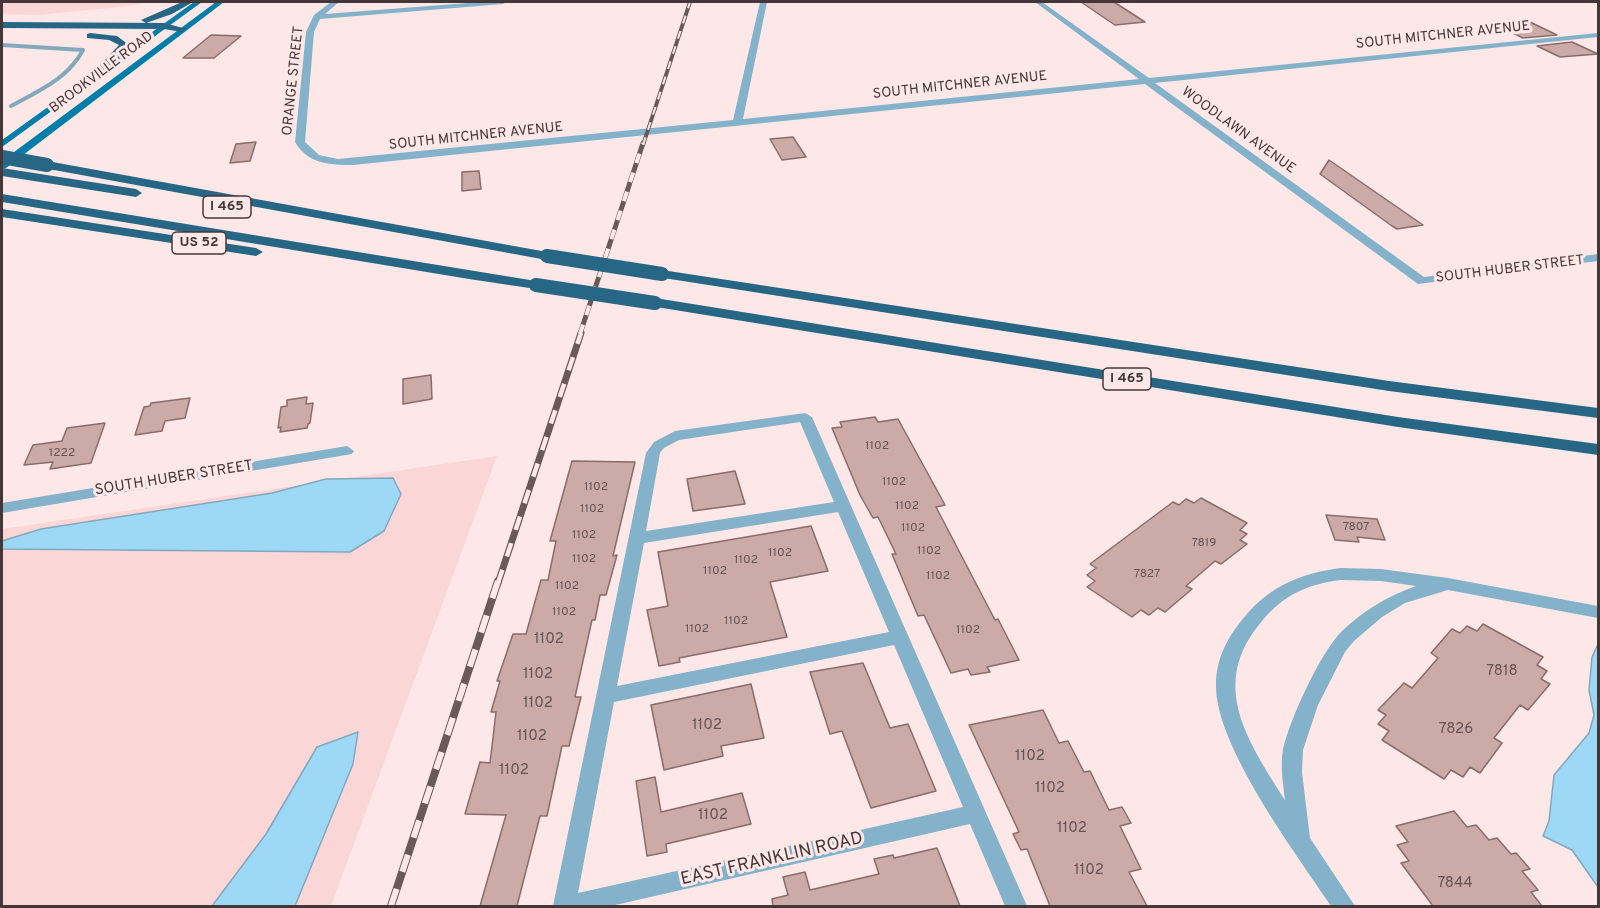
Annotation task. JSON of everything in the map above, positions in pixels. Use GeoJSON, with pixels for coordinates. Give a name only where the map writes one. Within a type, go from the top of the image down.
{"type":"FeatureCollection","features":[{"type":"Feature","properties":{"kind":"highway"},"geometry":{"type":"LineString","coordinates":[[97,26],[149,19],[188,2]]}},
{"type":"Feature","properties":{"kind":"highway"},"geometry":{"type":"LineString","coordinates":[[2,25],[164,26],[182,29]]}},
{"type":"Feature","properties":{"kind":"highway"},"geometry":{"type":"LineString","coordinates":[[2,32],[155,32],[182,29]]}},
{"type":"Feature","properties":{"kind":"highway"},"geometry":{"type":"LineString","coordinates":[[2,32],[101,36],[121,41],[124,47],[94,76]]}},
{"type":"Feature","properties":{"kind":"highway"},"geometry":{"type":"LineString","coordinates":[[2,157],[423,235]]}},
{"type":"Feature","properties":{"kind":"highway","name":"I 465"},"geometry":{"type":"LineString","coordinates":[[2,172],[423,235],[1389,386],[1599,413]]}},
{"type":"Feature","properties":{"kind":"highway","name":"I 465"},"geometry":{"type":"LineString","coordinates":[[3,199],[278,243],[398,265],[655,303],[1387,420],[1599,450]]}},
{"type":"Feature","properties":{"kind":"highway","name":"US 52"},"geometry":{"type":"LineString","coordinates":[[2,213],[278,255],[398,265]]}},
{"type":"Feature","properties":{"kind":"main road","name":"BROOKVILLE ROAD"},"geometry":{"type":"LineString","coordinates":[[2,144],[198,2]]}},
{"type":"Feature","properties":{"kind":"main road","name":"BROOKVILLE ROAD"},"geometry":{"type":"LineString","coordinates":[[2,166],[220,2]]}},
{"type":"Feature","properties":{"kind":"street","name":"ORANGE STREET"},"geometry":{"type":"LineString","coordinates":[[324,160],[308,153],[300,142],[310,32],[317,17],[335,2]]}},
{"type":"Feature","properties":{"kind":"street"},"geometry":{"type":"LineString","coordinates":[[317,17],[503,2]]}},
{"type":"Feature","properties":{"kind":"street"},"geometry":{"type":"LineString","coordinates":[[737,123],[763,2]]}},
{"type":"Feature","properties":{"kind":"street","name":"WOODLAWN AVENUE"},"geometry":{"type":"LineString","coordinates":[[1038,2],[1422,281]]}},
{"type":"Feature","properties":{"kind":"street","name":"SOUTH MITCHNER AVENUE"},"geometry":{"type":"LineString","coordinates":[[324,160],[353,162],[384,160],[1599,35]]}},
{"type":"Feature","properties":{"kind":"street","name":"SOUTH HUBER STREET"},"geometry":{"type":"LineString","coordinates":[[1422,281],[1599,258]]}},
{"type":"Feature","properties":{"kind":"street"},"geometry":{"type":"LineString","coordinates":[[564,906],[653,453],[662,442],[680,435],[805,417],[1016,906]]}},
{"type":"Feature","properties":{"kind":"street","name":"SOUTH HUBER STREET"},"geometry":{"type":"LineString","coordinates":[[2,508],[347,451]]}},
{"type":"Feature","properties":{"kind":"street"},"geometry":{"type":"LineString","coordinates":[[638,538],[843,506]]}},
{"type":"Feature","properties":{"kind":"street"},"geometry":{"type":"LineString","coordinates":[[1344,906],[1300,842],[1254,765],[1228,708],[1224,687],[1227,662],[1238,636],[1266,603],[1286,589],[1311,580],[1341,575],[1375,575],[1448,584],[1599,612]]}},
{"type":"Feature","properties":{"kind":"street"},"geometry":{"type":"LineString","coordinates":[[1300,842],[1292,772],[1293,750],[1308,705],[1330,663],[1348,636],[1376,612],[1422,590],[1448,584]]}},
{"type":"Feature","properties":{"kind":"street"},"geometry":{"type":"LineString","coordinates":[[606,696],[900,637]]}},
{"type":"Feature","properties":{"kind":"street","name":"EAST FRANKLIN ROAD"},"geometry":{"type":"LineString","coordinates":[[568,906],[976,813]]}},
{"type":"Feature","properties":{"kind":"shaded area"},"geometry":{"type":"Polygon","coordinates":[[[2,2],[144,2],[139,5],[39,15],[2,14],[2,2]]]}},
{"type":"Feature","properties":{"kind":"shaded area"},"geometry":{"type":"Polygon","coordinates":[[[497,456],[331,906],[2,906],[2,529],[497,456]]]}},
{"type":"Feature","properties":{"kind":"water"},"geometry":{"type":"Polygon","coordinates":[[[393,478],[401,494],[384,531],[350,552],[2,549],[2,541],[41,529],[272,493],[326,479],[393,478]]]}},
{"type":"Feature","properties":{"kind":"water"},"geometry":{"type":"Polygon","coordinates":[[[1598,644],[1598,887],[1572,850],[1543,836],[1549,821],[1554,775],[1589,733],[1594,715],[1589,690],[1592,657],[1598,644]]]}},
{"type":"Feature","properties":{"kind":"water"},"geometry":{"type":"Polygon","coordinates":[[[358,732],[353,764],[295,906],[212,906],[266,834],[317,747],[358,732]]]}},
{"type":"Feature","properties":{"kind":"building"},"geometry":{"type":"Polygon","coordinates":[[[1081,2],[1114,2],[1145,22],[1115,25],[1081,2]]]}},
{"type":"Feature","properties":{"kind":"building"},"geometry":{"type":"Polygon","coordinates":[[[1530,22],[1557,35],[1523,38],[1495,24],[1530,22]]]}},
{"type":"Feature","properties":{"kind":"building"},"geometry":{"type":"Polygon","coordinates":[[[211,35],[241,36],[214,58],[183,58],[211,35]]]}},
{"type":"Feature","properties":{"kind":"building"},"geometry":{"type":"Polygon","coordinates":[[[1572,42],[1598,54],[1560,57],[1537,46],[1572,42]]]}},
{"type":"Feature","properties":{"kind":"building"},"geometry":{"type":"Polygon","coordinates":[[[793,137],[806,157],[782,160],[770,139],[793,137]]]}},
{"type":"Feature","properties":{"kind":"building"},"geometry":{"type":"Polygon","coordinates":[[[256,142],[250,161],[230,163],[236,144],[256,142]]]}},
{"type":"Feature","properties":{"kind":"building"},"geometry":{"type":"Polygon","coordinates":[[[1329,160],[1423,225],[1397,229],[1392,226],[1320,174],[1329,160]]]}},
{"type":"Feature","properties":{"kind":"building"},"geometry":{"type":"Polygon","coordinates":[[[479,171],[481,189],[462,191],[462,172],[479,171]]]}},
{"type":"Feature","properties":{"kind":"building"},"geometry":{"type":"Polygon","coordinates":[[[431,375],[432,399],[403,404],[403,379],[431,375]]]}},
{"type":"Feature","properties":{"kind":"building"},"geometry":{"type":"Polygon","coordinates":[[[307,397],[306,404],[313,403],[307,428],[280,432],[281,427],[278,428],[281,407],[287,406],[287,400],[307,397]]]}},
{"type":"Feature","properties":{"kind":"building"},"geometry":{"type":"Polygon","coordinates":[[[190,398],[185,418],[165,421],[162,431],[135,435],[144,407],[150,406],[151,403],[190,398]]]}},
{"type":"Feature","properties":{"kind":"building"},"geometry":{"type":"Polygon","coordinates":[[[875,417],[878,422],[898,419],[945,505],[936,507],[995,620],[998,619],[1019,660],[987,667],[990,672],[971,675],[968,669],[951,673],[924,615],[918,616],[892,554],[896,554],[878,517],[873,518],[860,495],[832,428],[842,427],[840,422],[875,417]]]}},
{"type":"Feature","properties":{"kind":"building"},"geometry":{"type":"Polygon","coordinates":[[[105,423],[91,463],[50,469],[53,462],[24,465],[33,445],[62,441],[67,428],[105,423]]]}},
{"type":"Feature","properties":{"kind":"building"},"geometry":{"type":"Polygon","coordinates":[[[572,461],[635,462],[613,556],[617,555],[606,595],[600,595],[595,620],[592,620],[575,697],[581,697],[569,746],[562,746],[547,816],[540,816],[517,906],[480,906],[506,815],[465,814],[480,762],[490,763],[496,712],[491,712],[500,681],[497,681],[513,634],[526,634],[541,580],[548,580],[556,541],[550,541],[572,461]]]}},
{"type":"Feature","properties":{"kind":"building"},"geometry":{"type":"Polygon","coordinates":[[[735,471],[745,504],[693,511],[687,479],[735,471]]]}},
{"type":"Feature","properties":{"kind":"building"},"geometry":{"type":"Polygon","coordinates":[[[1201,498],[1247,523],[1240,530],[1247,534],[1240,540],[1247,544],[1221,564],[1215,561],[1186,586],[1192,589],[1165,612],[1158,608],[1149,615],[1141,610],[1132,617],[1087,587],[1095,581],[1087,575],[1096,568],[1090,564],[1173,502],[1179,505],[1186,499],[1194,503],[1201,498]]]}},
{"type":"Feature","properties":{"kind":"building"},"geometry":{"type":"Polygon","coordinates":[[[1326,515],[1377,519],[1385,540],[1357,537],[1359,542],[1335,540],[1326,515]]]}},
{"type":"Feature","properties":{"kind":"building"},"geometry":{"type":"Polygon","coordinates":[[[811,526],[828,571],[770,582],[787,637],[679,658],[680,662],[659,666],[647,610],[668,606],[658,552],[811,526]]]}},
{"type":"Feature","properties":{"kind":"building"},"geometry":{"type":"Polygon","coordinates":[[[1483,624],[1543,657],[1537,665],[1547,671],[1541,679],[1550,684],[1528,710],[1520,705],[1494,738],[1502,743],[1480,773],[1470,767],[1463,777],[1451,770],[1444,779],[1382,740],[1389,731],[1378,724],[1386,715],[1378,710],[1404,683],[1412,688],[1438,658],[1431,653],[1452,629],[1460,633],[1467,626],[1477,631],[1483,624]]]}},
{"type":"Feature","properties":{"kind":"building"},"geometry":{"type":"Polygon","coordinates":[[[863,663],[890,728],[908,724],[936,791],[871,808],[842,731],[830,734],[810,672],[863,663]]]}},
{"type":"Feature","properties":{"kind":"building"},"geometry":{"type":"Polygon","coordinates":[[[751,684],[764,738],[721,746],[723,756],[664,770],[651,705],[751,684]]]}},
{"type":"Feature","properties":{"kind":"building"},"geometry":{"type":"Polygon","coordinates":[[[1043,710],[1059,743],[1068,741],[1084,772],[1090,771],[1109,810],[1122,807],[1131,823],[1120,826],[1141,869],[1129,872],[1147,906],[1050,906],[1027,849],[1021,850],[1013,834],[1019,832],[969,725],[1043,710]]]}},
{"type":"Feature","properties":{"kind":"building"},"geometry":{"type":"Polygon","coordinates":[[[655,777],[661,812],[742,793],[751,824],[666,844],[667,852],[647,856],[636,781],[655,777]]]}},
{"type":"Feature","properties":{"kind":"building"},"geometry":{"type":"Polygon","coordinates":[[[1454,811],[1467,827],[1476,825],[1489,840],[1497,838],[1511,854],[1516,853],[1530,869],[1522,871],[1538,890],[1531,892],[1542,906],[1433,906],[1401,863],[1409,861],[1397,845],[1408,842],[1396,826],[1454,811]]]}},
{"type":"Feature","properties":{"kind":"building"},"geometry":{"type":"Polygon","coordinates":[[[937,848],[960,906],[773,906],[772,899],[788,895],[783,877],[805,872],[810,890],[879,874],[874,859],[893,855],[894,858],[937,848]]]}},
{"type":"Feature","properties":{"kind":"waterway"},"geometry":{"type":"LineString","coordinates":[[2,45],[83,50],[61,77],[11,106]]}},
{"type":"Feature","properties":{"kind":"railway"},"geometry":{"type":"LineString","coordinates":[[643,145],[690,2]]}},
{"type":"Feature","properties":{"kind":"railway"},"geometry":{"type":"LineString","coordinates":[[580,334],[643,143]]}},
{"type":"Feature","properties":{"kind":"railway"},"geometry":{"type":"LineString","coordinates":[[498,583],[581,333]]}},
{"type":"Feature","properties":{"kind":"railway"},"geometry":{"type":"LineString","coordinates":[[391,906],[498,581]]}}]}
